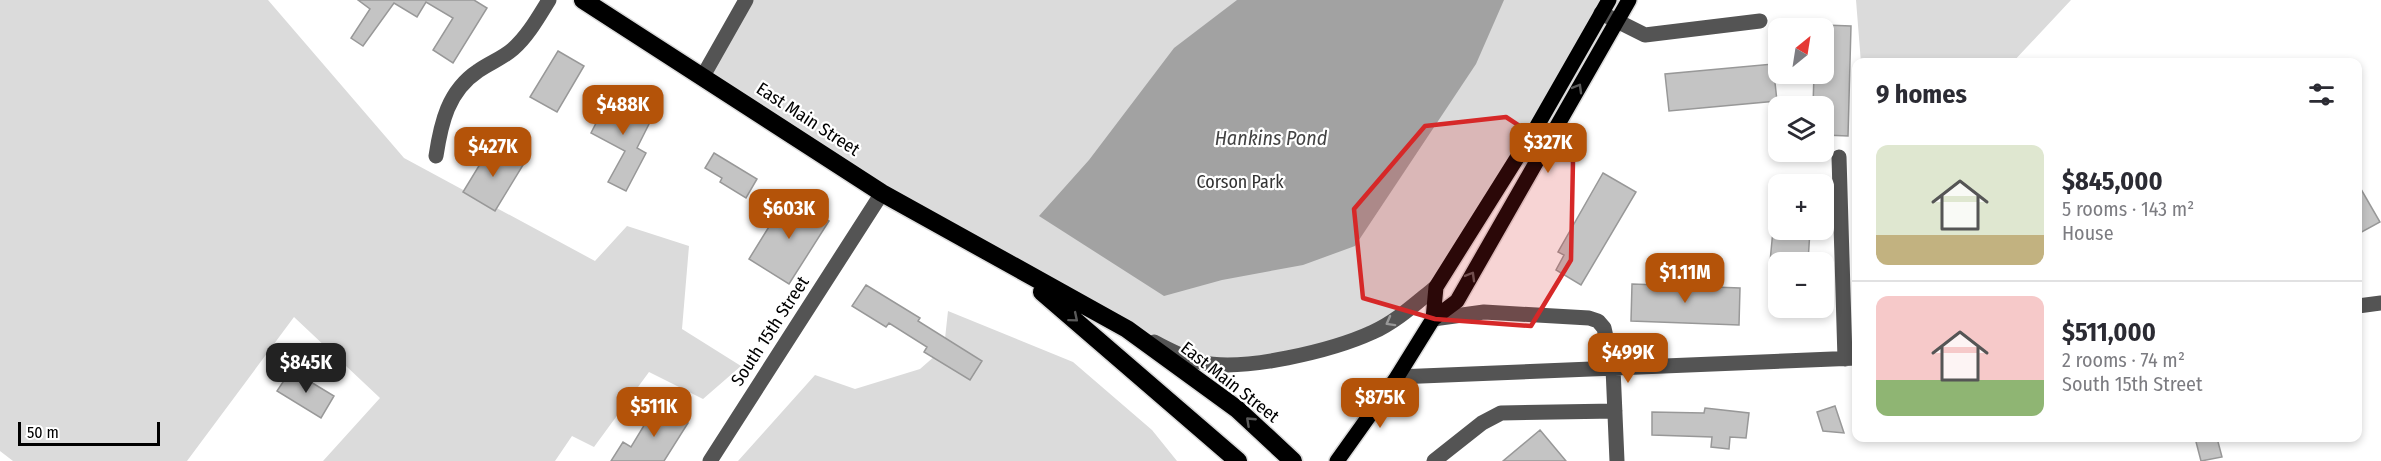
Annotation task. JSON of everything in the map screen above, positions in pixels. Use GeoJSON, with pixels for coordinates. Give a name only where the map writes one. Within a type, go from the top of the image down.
{"type":"FeatureCollection","features":[{"type":"Feature","properties":{"kind":"highway","name":"East Main Street"},"geometry":{"type":"LineString","coordinates":[[583,0],[882,193],[1013,268],[1127,329],[1237,409],[1293,461]]}},
{"type":"Feature","properties":{"kind":"highway","name":"East Main Street"},"geometry":{"type":"LineString","coordinates":[[1013,268],[1238,461]]}},
{"type":"Feature","properties":{"kind":"main road"},"geometry":{"type":"LineString","coordinates":[[1337,461],[1397,377],[1433,319],[1457,301],[1629,0]]}},
{"type":"Feature","properties":{"kind":"main road"},"geometry":{"type":"LineString","coordinates":[[1433,319],[1436,287],[1537,126],[1605,6]]}},
{"type":"Feature","properties":{"kind":"street"},"geometry":{"type":"LineString","coordinates":[[436,156],[445,114],[454,95],[477,71],[513,49],[524,38],[549,0]]}},
{"type":"Feature","properties":{"kind":"street"},"geometry":{"type":"LineString","coordinates":[[703,76],[746,0]]}},
{"type":"Feature","properties":{"kind":"street"},"geometry":{"type":"LineString","coordinates":[[1605,6],[1617,21],[1645,35],[1760,21]]}},
{"type":"Feature","properties":{"kind":"street"},"geometry":{"type":"LineString","coordinates":[[1397,377],[1851,359],[1839,157]]}},
{"type":"Feature","properties":{"kind":"street","name":"South 15th Street"},"geometry":{"type":"LineString","coordinates":[[710,461],[882,193]]}},
{"type":"Feature","properties":{"kind":"street"},"geometry":{"type":"LineString","coordinates":[[1127,329],[1200,362],[1229,365],[1274,361],[1373,332],[1399,318],[1436,287]]}},
{"type":"Feature","properties":{"kind":"street"},"geometry":{"type":"LineString","coordinates":[[2362,305],[2381,303]]}},
{"type":"Feature","properties":{"kind":"street"},"geometry":{"type":"LineString","coordinates":[[1433,319],[1484,312],[1589,318],[1598,321],[1604,328],[1613,368],[1617,461]]}},
{"type":"Feature","properties":{"kind":"street"},"geometry":{"type":"LineString","coordinates":[[1434,461],[1482,423],[1501,413],[1615,411]]}},
{"type":"Feature","properties":{"kind":"highlighted area"},"geometry":{"type":"Polygon","coordinates":[[[1506,117],[1573,161],[1571,260],[1531,326],[1435,319],[1363,298],[1354,209],[1425,126],[1506,117]]]}},
{"type":"Feature","properties":{"kind":"green space"},"geometry":{"type":"Polygon","coordinates":[[[0,0],[268,0],[404,158],[595,261],[627,226],[689,246],[682,329],[741,366],[703,399],[649,372],[594,447],[572,436],[555,461],[323,461],[380,398],[294,317],[187,461],[13,461],[0,451],[0,0]]]}},
{"type":"Feature","properties":{"kind":"green space","name":"Corson Park"},"geometry":{"type":"Polygon","coordinates":[[[746,0],[1609,0],[1436,287],[1373,332],[1229,365],[1127,329],[703,76],[746,0]]]}},
{"type":"Feature","properties":{"kind":"green space"},"geometry":{"type":"Polygon","coordinates":[[[1856,0],[2071,0],[2017,58],[1861,58],[1856,0]]]}},
{"type":"Feature","properties":{"kind":"green space"},"geometry":{"type":"Polygon","coordinates":[[[948,311],[1073,362],[1152,430],[1177,461],[738,461],[815,375],[855,389],[920,369],[944,348],[948,311]]]}},
{"type":"Feature","properties":{"kind":"water","name":"Hankins Pond"},"geometry":{"type":"Polygon","coordinates":[[[1237,0],[1504,0],[1476,64],[1355,246],[1303,265],[1222,280],[1164,296],[1039,216],[1089,160],[1174,48],[1237,0]]]}},
{"type":"Feature","properties":{"kind":"building"},"geometry":{"type":"Polygon","coordinates":[[[358,0],[474,0],[487,8],[453,63],[433,50],[453,18],[426,2],[417,17],[394,3],[363,46],[351,38],[370,9],[358,0]]]}},
{"type":"Feature","properties":{"kind":"building"},"geometry":{"type":"Polygon","coordinates":[[[1834,25],[1851,26],[1848,136],[1834,135],[1834,96],[1813,96],[1814,84],[1834,84],[1834,25]]]}},
{"type":"Feature","properties":{"kind":"building"},"geometry":{"type":"Polygon","coordinates":[[[558,51],[584,66],[557,112],[530,97],[558,51]]]}},
{"type":"Feature","properties":{"kind":"building"},"geometry":{"type":"Polygon","coordinates":[[[1768,64],[1768,84],[1775,84],[1776,96],[1768,96],[1768,102],[1669,111],[1665,74],[1768,64]]]}},
{"type":"Feature","properties":{"kind":"building"},"geometry":{"type":"Polygon","coordinates":[[[612,92],[642,108],[639,116],[650,122],[637,148],[646,153],[626,191],[608,182],[625,151],[591,133],[612,92]]]}},
{"type":"Feature","properties":{"kind":"building"},"geometry":{"type":"Polygon","coordinates":[[[491,146],[523,165],[495,211],[463,192],[491,146]]]}},
{"type":"Feature","properties":{"kind":"building"},"geometry":{"type":"Polygon","coordinates":[[[714,153],[757,179],[746,198],[720,182],[722,178],[705,168],[714,153]]]}},
{"type":"Feature","properties":{"kind":"building"},"geometry":{"type":"Polygon","coordinates":[[[1603,173],[1636,192],[1581,285],[1556,270],[1564,255],[1558,252],[1603,173]]]}},
{"type":"Feature","properties":{"kind":"building"},"geometry":{"type":"Polygon","coordinates":[[[2362,191],[2380,222],[2362,232],[2362,191]]]}},
{"type":"Feature","properties":{"kind":"building"},"geometry":{"type":"Polygon","coordinates":[[[788,196],[829,221],[789,284],[749,259],[788,196]]]}},
{"type":"Feature","properties":{"kind":"building"},"geometry":{"type":"Polygon","coordinates":[[[1772,240],[1809,240],[1809,252],[1771,252],[1772,240]]]}},
{"type":"Feature","properties":{"kind":"building"},"geometry":{"type":"Polygon","coordinates":[[[1632,284],[1740,288],[1739,325],[1631,321],[1632,284]]]}},
{"type":"Feature","properties":{"kind":"building"},"geometry":{"type":"Polygon","coordinates":[[[866,285],[920,318],[918,321],[982,361],[970,380],[924,352],[927,347],[889,323],[886,327],[852,306],[866,285]]]}},
{"type":"Feature","properties":{"kind":"building"},"geometry":{"type":"Polygon","coordinates":[[[291,370],[334,396],[321,418],[277,391],[291,370]]]}},
{"type":"Feature","properties":{"kind":"building"},"geometry":{"type":"Polygon","coordinates":[[[657,404],[688,423],[664,461],[611,461],[623,442],[631,447],[657,404]]]}},
{"type":"Feature","properties":{"kind":"building"},"geometry":{"type":"Polygon","coordinates":[[[1835,406],[1844,433],[1823,431],[1817,412],[1835,406]]]}},
{"type":"Feature","properties":{"kind":"building"},"geometry":{"type":"Polygon","coordinates":[[[1705,408],[1749,413],[1746,438],[1730,437],[1729,449],[1711,447],[1712,437],[1652,435],[1652,412],[1704,413],[1705,408]]]}},
{"type":"Feature","properties":{"kind":"building"},"geometry":{"type":"Polygon","coordinates":[[[1540,430],[1566,461],[1503,461],[1540,430]]]}},
{"type":"Feature","properties":{"kind":"building"},"geometry":{"type":"Polygon","coordinates":[[[2196,442],[2218,442],[2222,457],[2201,461],[2196,442]]]}}]}
